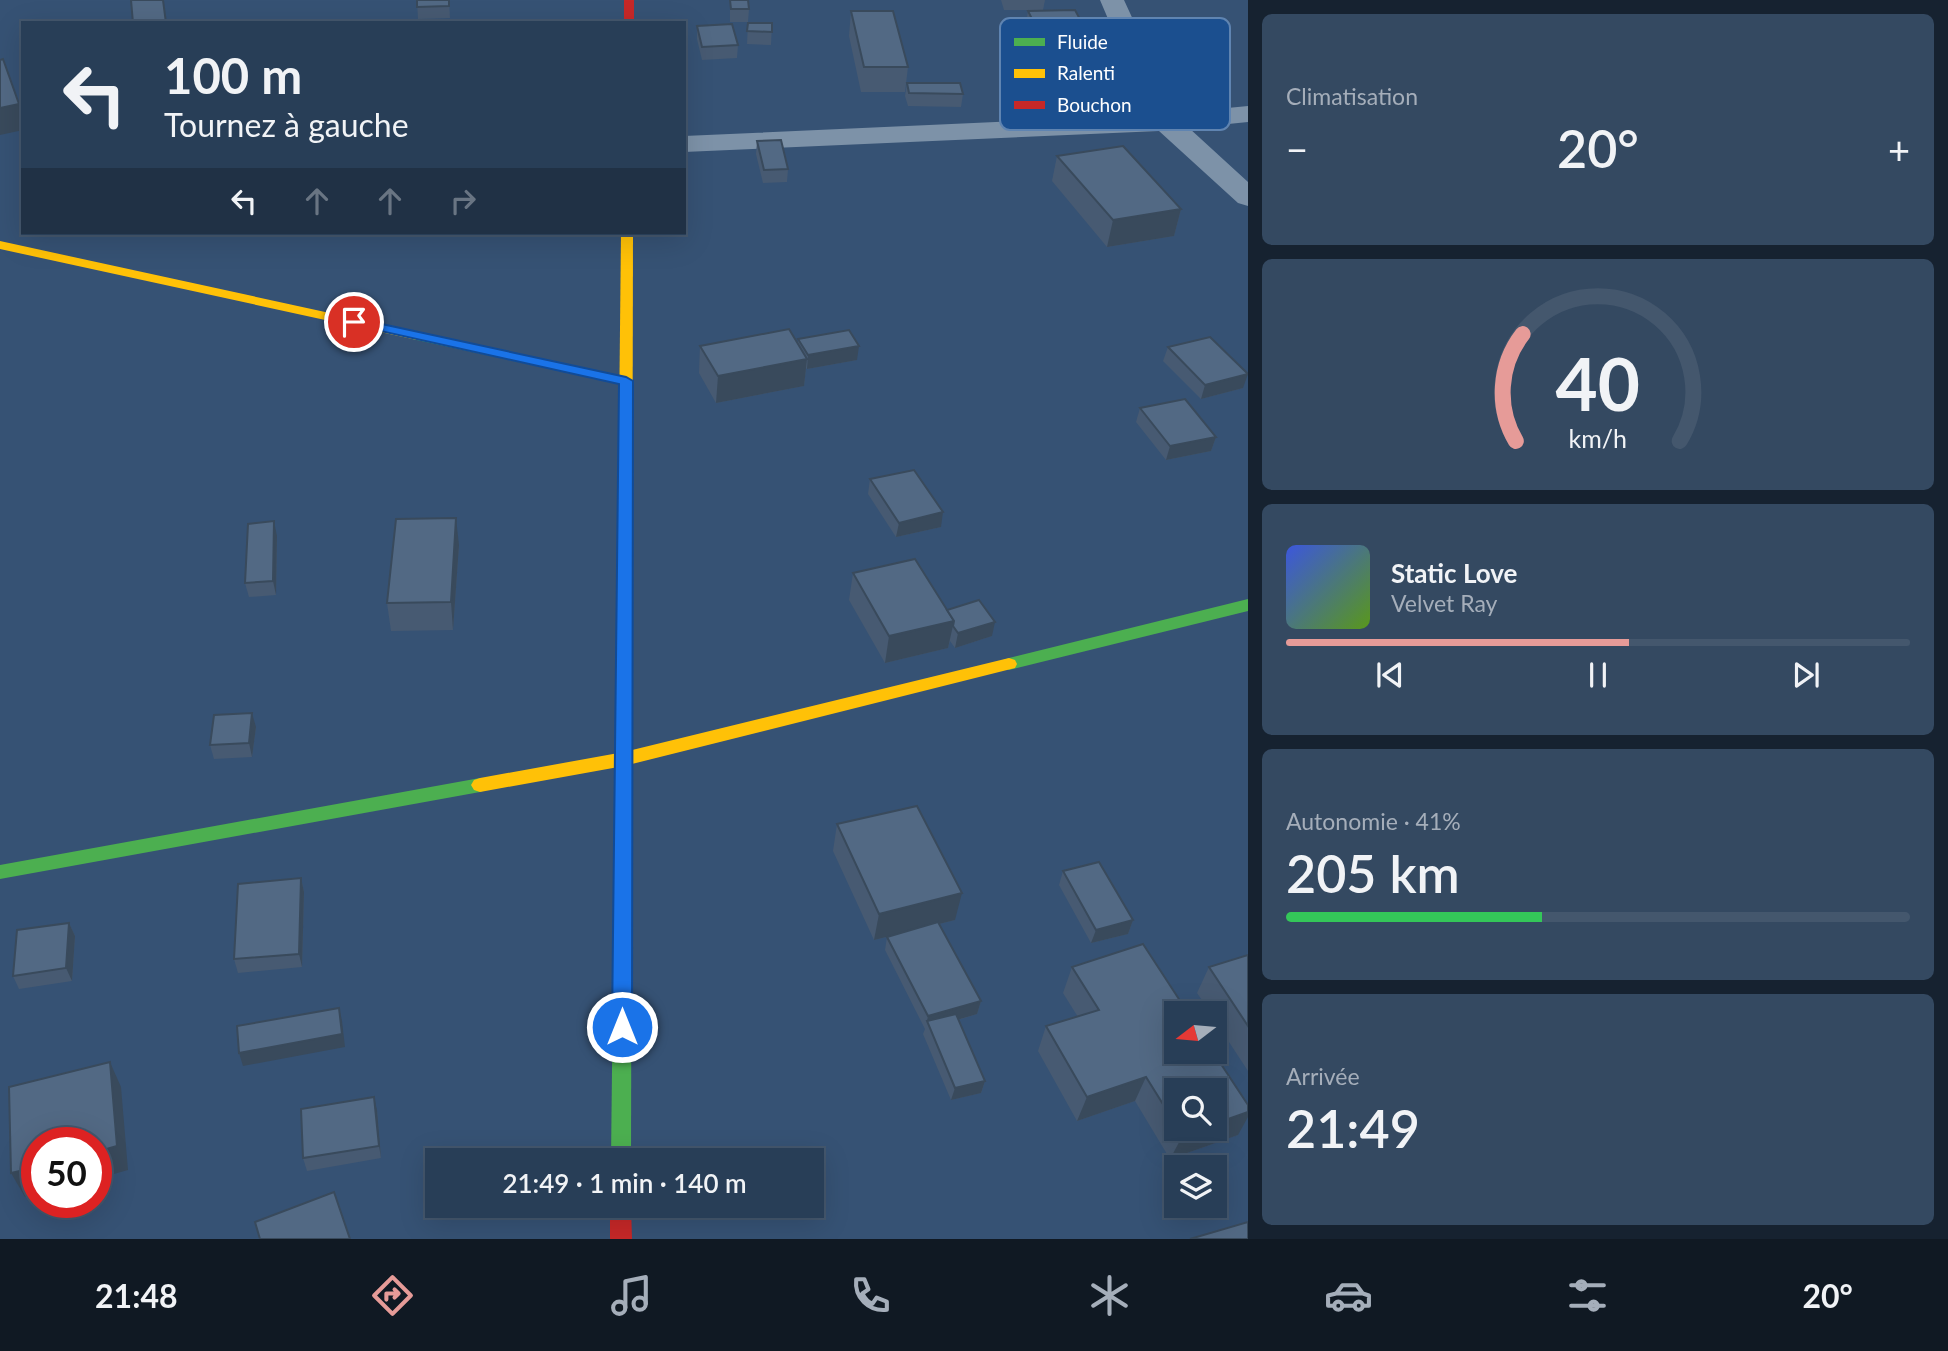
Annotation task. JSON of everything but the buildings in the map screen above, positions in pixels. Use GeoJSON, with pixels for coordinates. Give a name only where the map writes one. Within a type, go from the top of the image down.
{"type":"FeatureCollection","features":[{"type":"Feature","properties":{"kind":"street"},"geometry":{"type":"LineString","coordinates":[[629,0],[629,21]]}},
{"type":"Feature","properties":{"kind":"street"},"geometry":{"type":"LineString","coordinates":[[1112,0],[1120,18]]}},
{"type":"Feature","properties":{"kind":"street"},"geometry":{"type":"LineString","coordinates":[[1230,116],[1248,114]]}},
{"type":"Feature","properties":{"kind":"street"},"geometry":{"type":"LineString","coordinates":[[686,144],[1000,130]]}},
{"type":"Feature","properties":{"kind":"street"},"geometry":{"type":"LineString","coordinates":[[1175,130],[1248,197]]}},
{"type":"Feature","properties":{"kind":"street"},"geometry":{"type":"LineString","coordinates":[[621,1148],[627,235]]}},
{"type":"Feature","properties":{"kind":"street"},"geometry":{"type":"LineString","coordinates":[[0,245],[626,381]]}},
{"type":"Feature","properties":{"kind":"street"},"geometry":{"type":"LineString","coordinates":[[0,872],[624,759],[1248,605]]}},
{"type":"Feature","properties":{"kind":"street"},"geometry":{"type":"LineString","coordinates":[[621,1218],[621,1239]]}},
{"type":"Feature","properties":{"kind":"traffic: fast"},"geometry":{"type":"LineString","coordinates":[[417,336],[626,381]]}},
{"type":"Feature","properties":{"kind":"traffic: fast"},"geometry":{"type":"LineString","coordinates":[[1009,664],[1248,605]]}},
{"type":"Feature","properties":{"kind":"traffic: fast"},"geometry":{"type":"LineString","coordinates":[[621,1148],[624,714]]}},
{"type":"Feature","properties":{"kind":"traffic: fast"},"geometry":{"type":"LineString","coordinates":[[0,872],[480,785]]}},
{"type":"Feature","properties":{"kind":"traffic: slow"},"geometry":{"type":"LineString","coordinates":[[624,714],[627,235]]}},
{"type":"Feature","properties":{"kind":"traffic: slow"},"geometry":{"type":"LineString","coordinates":[[0,245],[417,336]]}},
{"type":"Feature","properties":{"kind":"traffic: slow"},"geometry":{"type":"LineString","coordinates":[[480,785],[624,759],[1009,664]]}},
{"type":"Feature","properties":{"kind":"traffic: jam"},"geometry":{"type":"LineString","coordinates":[[629,0],[629,21]]}},
{"type":"Feature","properties":{"kind":"traffic: jam"},"geometry":{"type":"LineString","coordinates":[[621,1218],[621,1239]]}},
{"type":"Feature","properties":{"kind":"route"},"geometry":{"type":"LineString","coordinates":[[354,322],[626,381],[622,1027]]}}]}
